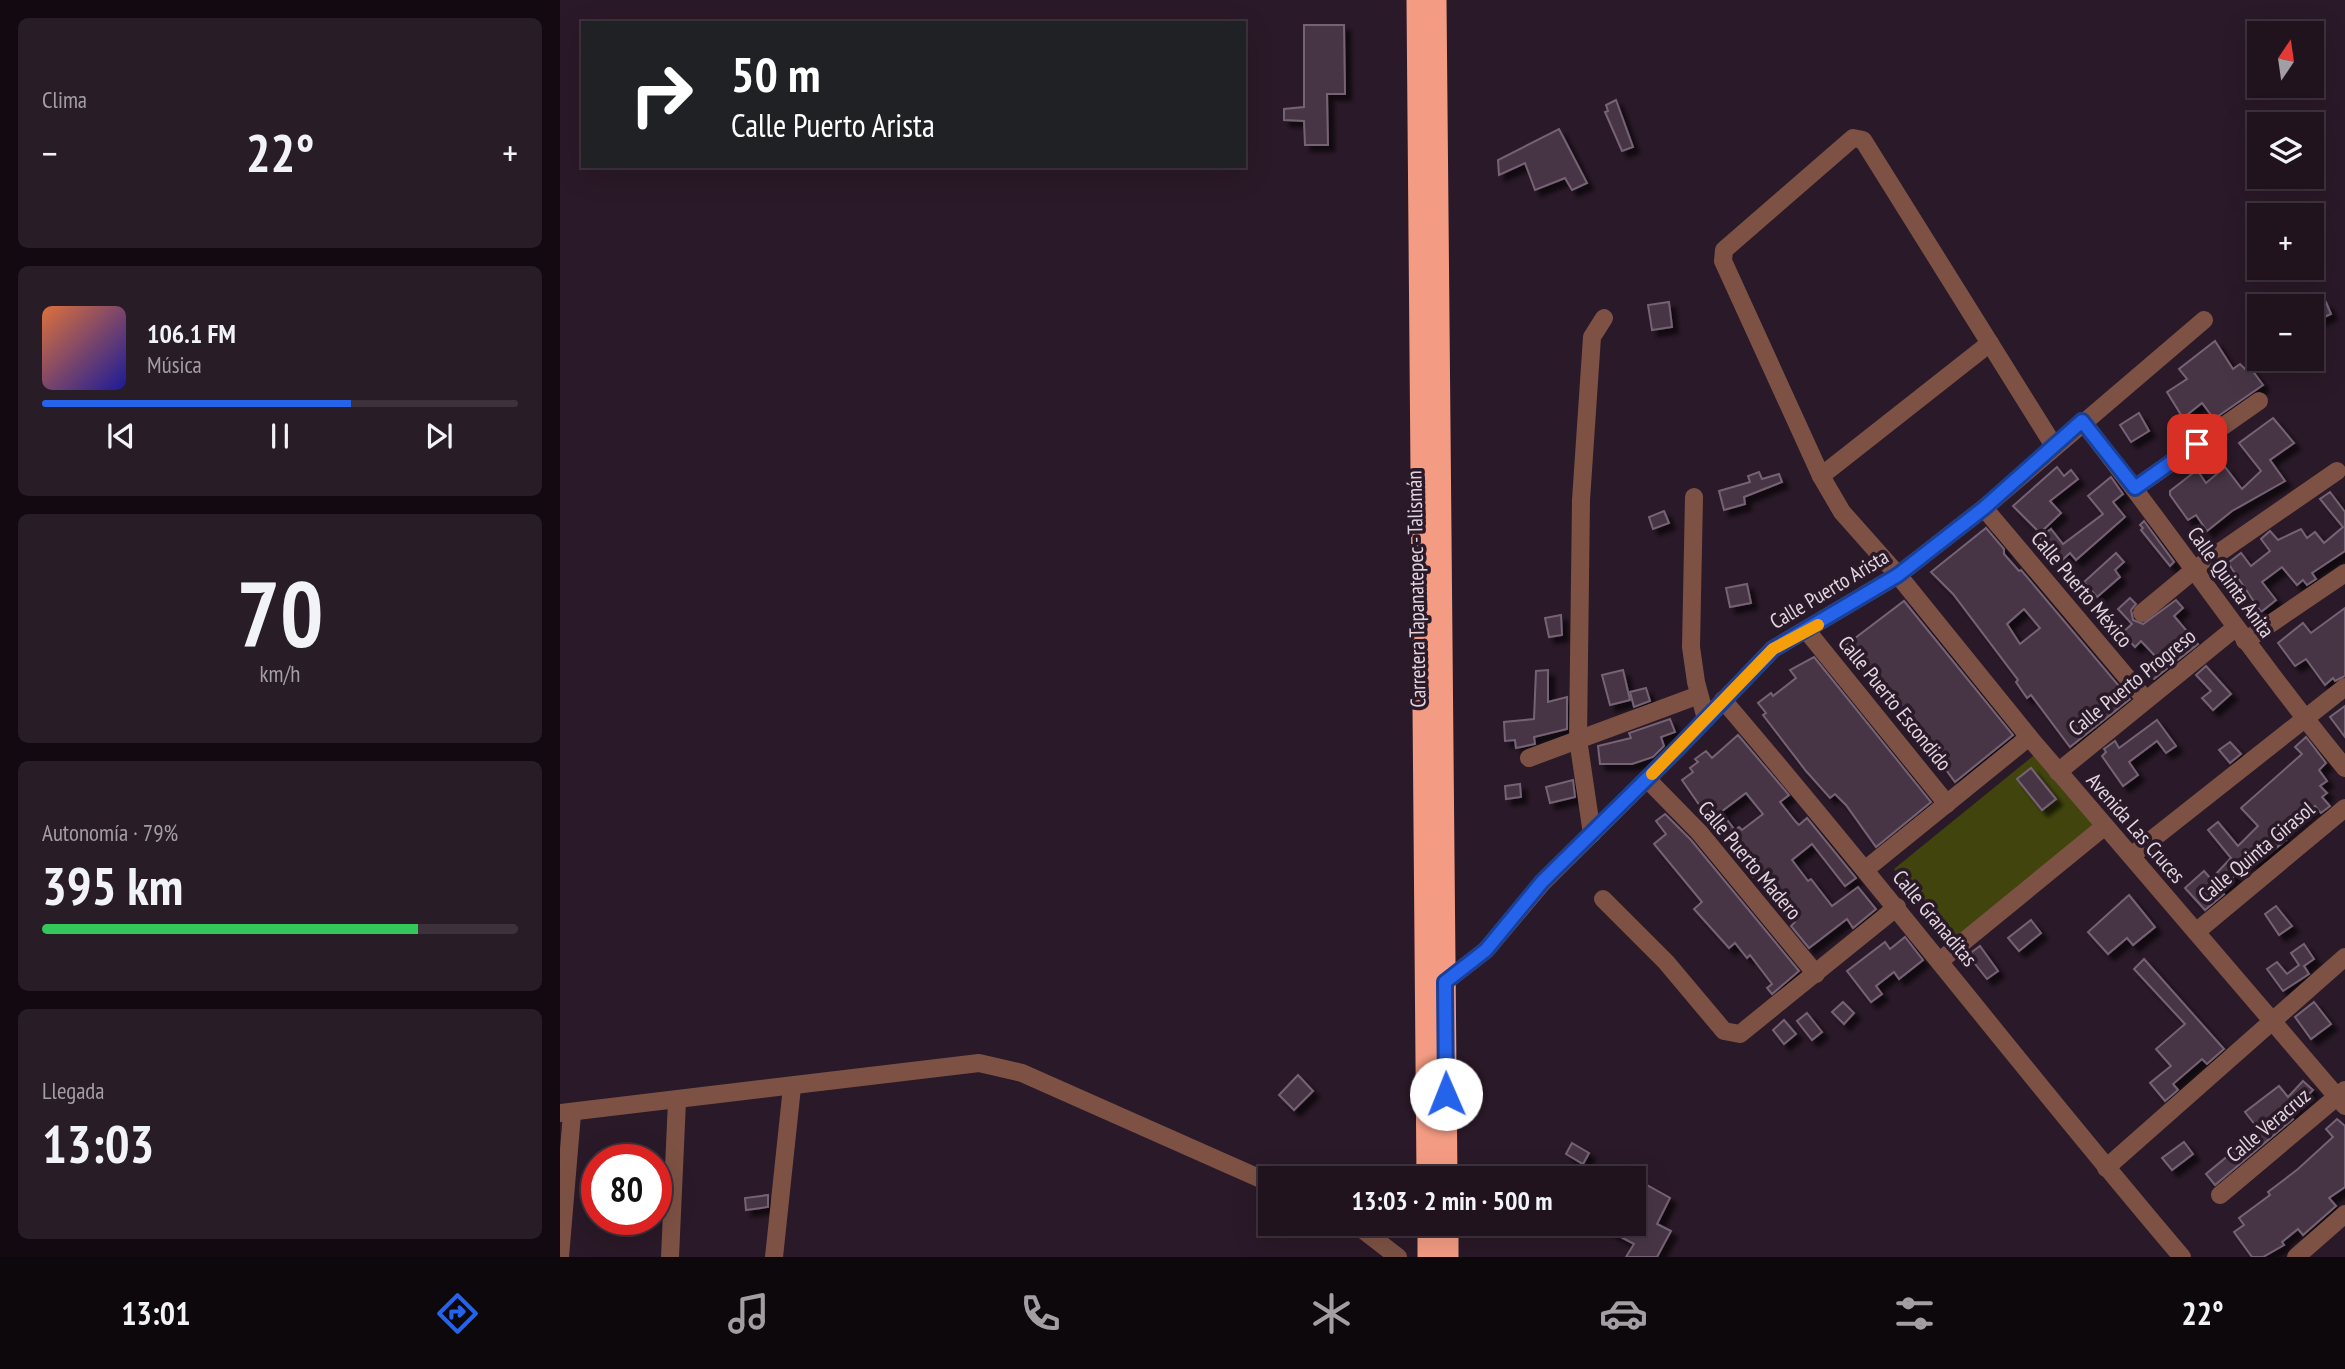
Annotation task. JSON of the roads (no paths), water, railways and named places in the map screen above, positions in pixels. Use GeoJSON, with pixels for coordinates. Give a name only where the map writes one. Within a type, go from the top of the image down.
{"type":"FeatureCollection","features":[{"type":"Feature","properties":{"kind":"highway","name":"Carretera Tapanatepec - Talismán"},"geometry":{"type":"LineString","coordinates":[[1417,0],[1427,1166]]}},
{"type":"Feature","properties":{"kind":"highway","name":"Carretera Tapanatepec - Talismán"},"geometry":{"type":"LineString","coordinates":[[1436,0],[1447,1166]]}},
{"type":"Feature","properties":{"kind":"highway"},"geometry":{"type":"LineString","coordinates":[[1428,1236],[1428,1257]]}},
{"type":"Feature","properties":{"kind":"highway"},"geometry":{"type":"LineString","coordinates":[[1448,1236],[1448,1257]]}},
{"type":"Feature","properties":{"kind":"street","name":"Avenida Las Cruces"},"geometry":{"type":"LineString","coordinates":[[1990,343],[1863,140],[1853,138],[1724,250],[1723,261],[1821,476],[1842,512],[1898,575],[2058,772],[2272,1021],[2342,1098]]}},
{"type":"Feature","properties":{"kind":"street"},"geometry":{"type":"LineString","coordinates":[[1592,834],[1578,738],[1581,500],[1592,337],[1604,318]]}},
{"type":"Feature","properties":{"kind":"street","name":"Calle Puerto Arista"},"geometry":{"type":"LineString","coordinates":[[1445,982],[1486,950],[1542,882],[1773,649],[1898,575],[1984,508],[2082,421],[2204,320]]}},
{"type":"Feature","properties":{"kind":"street"},"geometry":{"type":"LineString","coordinates":[[1821,476],[1990,343],[2054,446]]}},
{"type":"Feature","properties":{"kind":"street"},"geometry":{"type":"LineString","coordinates":[[2135,488],[2259,401]]}},
{"type":"Feature","properties":{"kind":"street","name":"Calle Quinta Anita"},"geometry":{"type":"LineString","coordinates":[[2082,421],[2135,488],[2240,634],[2345,768]]}},
{"type":"Feature","properties":{"kind":"street"},"geometry":{"type":"LineString","coordinates":[[2142,613],[2194,570],[2337,471]]}},
{"type":"Feature","properties":{"kind":"street"},"geometry":{"type":"LineString","coordinates":[[1694,497],[1691,647],[1706,719]]}},
{"type":"Feature","properties":{"kind":"street","name":"Calle Puerto México"},"geometry":{"type":"LineString","coordinates":[[1984,508],[2146,700]]}},
{"type":"Feature","properties":{"kind":"street","name":"Calle Puerto Progreso"},"geometry":{"type":"LineString","coordinates":[[2058,772],[2146,700],[2240,634],[2345,573]]}},
{"type":"Feature","properties":{"kind":"street","name":"Calle Puerto Escondido"},"geometry":{"type":"LineString","coordinates":[[1807,631],[1947,804]]}},
{"type":"Feature","properties":{"kind":"street"},"geometry":{"type":"LineString","coordinates":[[2131,856],[2345,687]]}},
{"type":"Feature","properties":{"kind":"street"},"geometry":{"type":"LineString","coordinates":[[1529,758],[1699,695]]}},
{"type":"Feature","properties":{"kind":"street","name":"Calle Granaditas"},"geometry":{"type":"LineString","coordinates":[[1723,700],[1941,960],[2106,1168],[2182,1257]]}},
{"type":"Feature","properties":{"kind":"street"},"geometry":{"type":"LineString","coordinates":[[1866,869],[2029,737]]}},
{"type":"Feature","properties":{"kind":"street","name":"Calle Puerto Madero"},"geometry":{"type":"LineString","coordinates":[[1647,779],[1699,832],[1816,974]]}},
{"type":"Feature","properties":{"kind":"street","name":"Calle Quinta Girasol"},"geometry":{"type":"LineString","coordinates":[[2196,932],[2345,808]]}},
{"type":"Feature","properties":{"kind":"street"},"geometry":{"type":"LineString","coordinates":[[1941,960],[2105,826]]}},
{"type":"Feature","properties":{"kind":"street"},"geometry":{"type":"LineString","coordinates":[[1603,899],[1666,962],[1724,1031],[1740,1034],[1897,908]]}},
{"type":"Feature","properties":{"kind":"street"},"geometry":{"type":"LineString","coordinates":[[2106,1168],[2345,957]]}},
{"type":"Feature","properties":{"kind":"street"},"geometry":{"type":"LineString","coordinates":[[560,1257],[566,1114],[979,1063],[1022,1073],[1258,1178]]}},
{"type":"Feature","properties":{"kind":"street"},"geometry":{"type":"LineString","coordinates":[[774,1257],[792,1087]]}},
{"type":"Feature","properties":{"kind":"street","name":"Calle Veracruz"},"geometry":{"type":"LineString","coordinates":[[2220,1195],[2342,1098]]}},
{"type":"Feature","properties":{"kind":"street"},"geometry":{"type":"LineString","coordinates":[[670,1257],[677,1101]]}},
{"type":"Feature","properties":{"kind":"street"},"geometry":{"type":"LineString","coordinates":[[2296,1257],[2345,1214]]}},
{"type":"Feature","properties":{"kind":"street"},"geometry":{"type":"LineString","coordinates":[[1371,1236],[1398,1257]]}}]}
